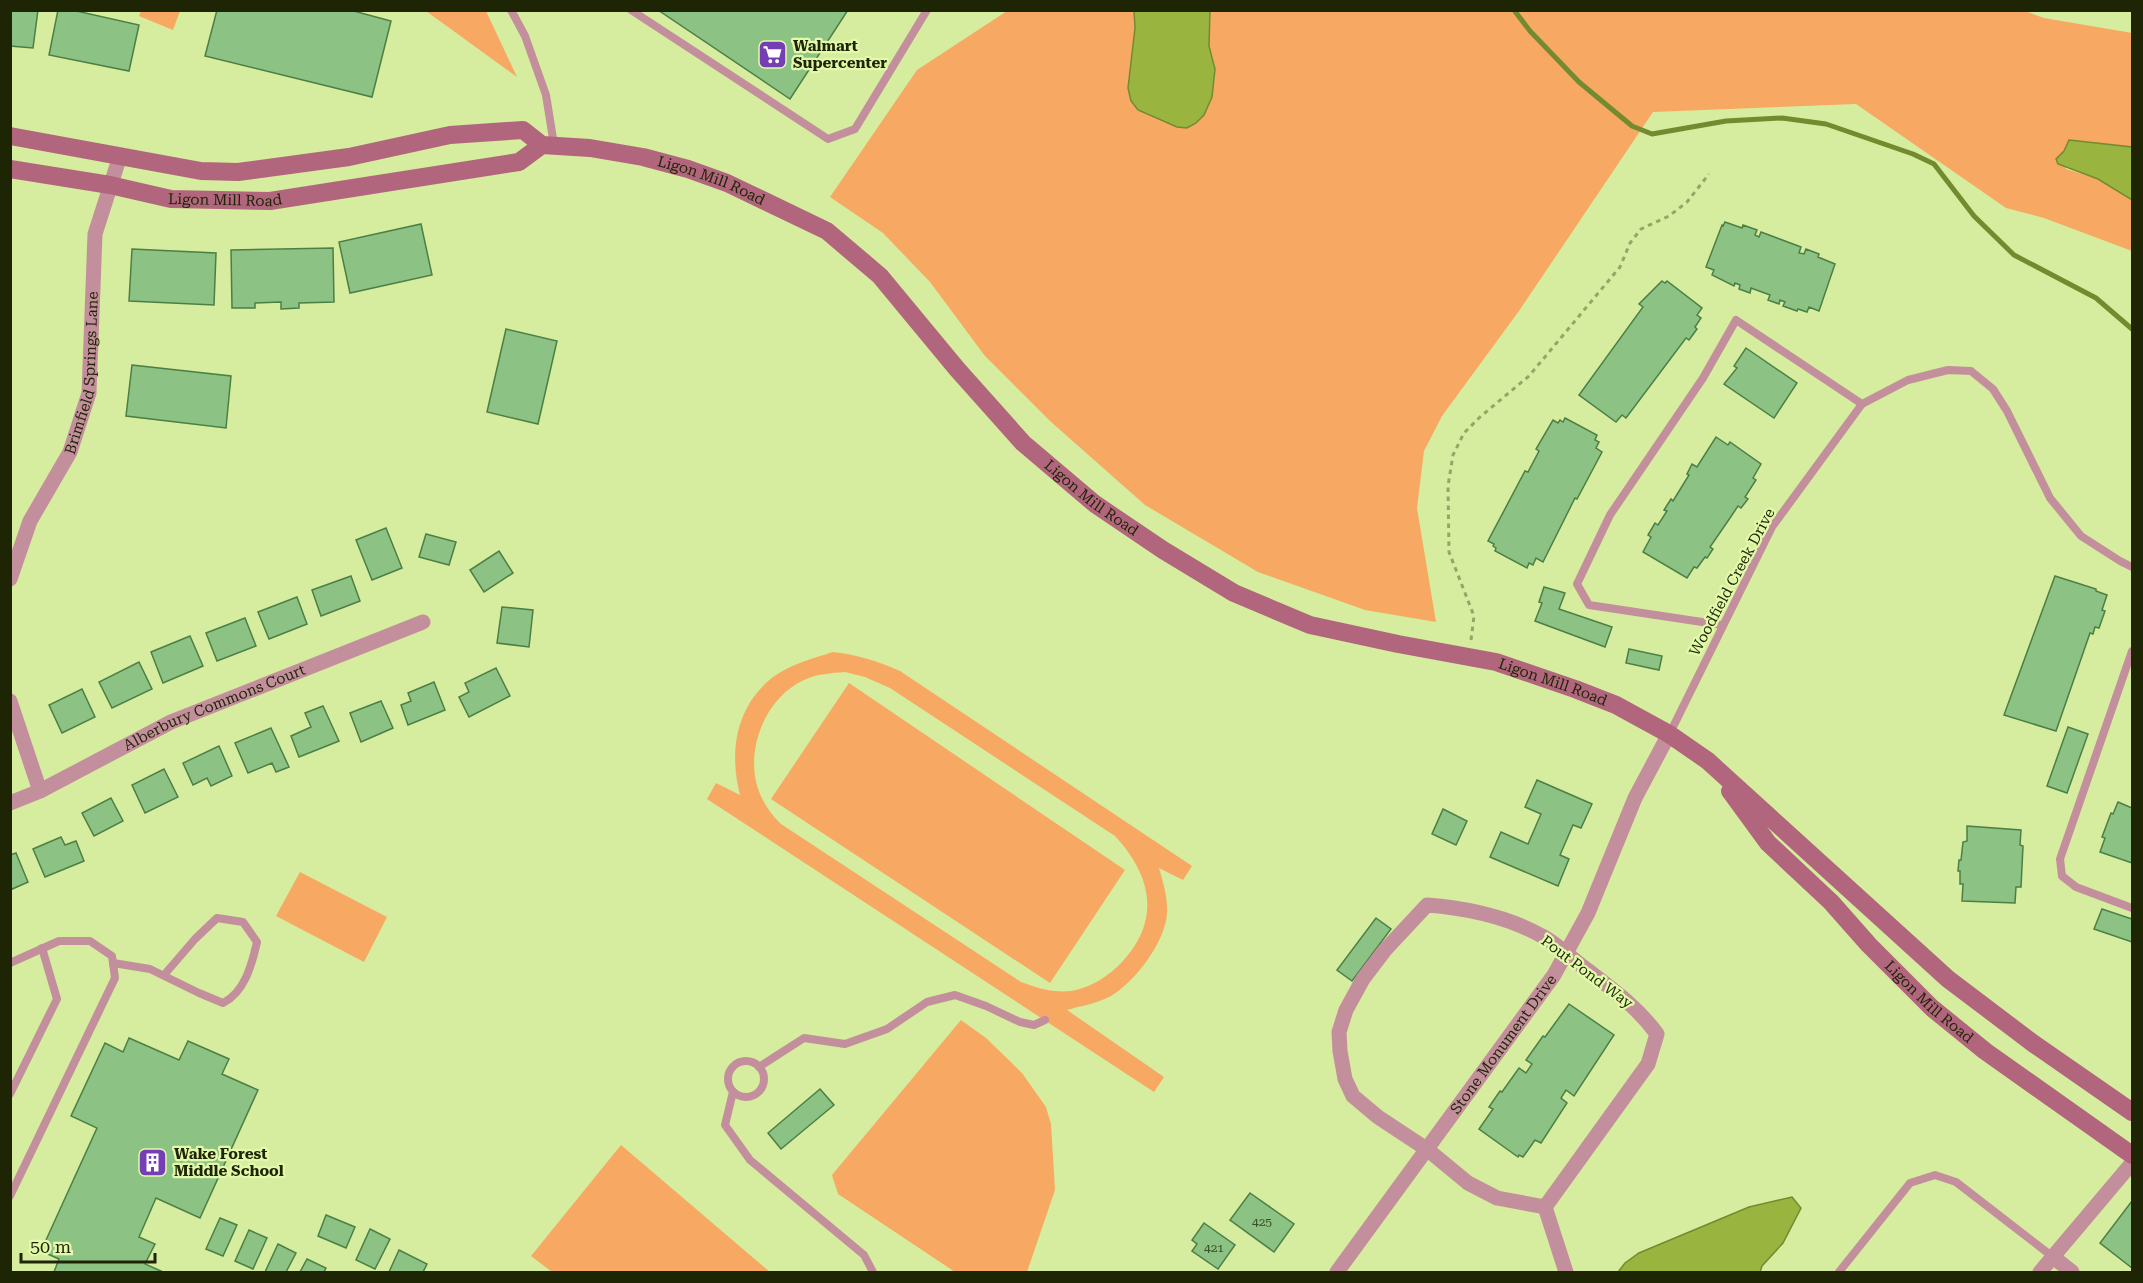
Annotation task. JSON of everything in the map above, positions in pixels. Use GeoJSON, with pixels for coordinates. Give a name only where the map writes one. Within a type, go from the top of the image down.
{"type":"FeatureCollection","features":[{"type":"Feature","properties":{"kind":"main road","name":"Ligon Mill Road"},"geometry":{"type":"LineString","coordinates":[[10,136],[201,171],[238,172],[349,157],[450,135],[523,130],[548,146],[590,148],[643,157],[688,169],[727,183],[827,231],[880,276],[957,369],[1023,443],[1095,504],[1163,550],[1234,593],[1310,625],[1496,662],[1616,705],[1669,734],[1708,761],[1948,979],[2034,1044],[2133,1112]]}},
{"type":"Feature","properties":{"kind":"main road","name":"Ligon Mill Road"},"geometry":{"type":"LineString","coordinates":[[10,169],[110,185],[171,199],[270,201],[519,162],[548,146]]}},
{"type":"Feature","properties":{"kind":"main road","name":"Ligon Mill Road"},"geometry":{"type":"LineString","coordinates":[[1708,761],[1768,843],[1832,902],[1869,945],[1932,1008],[1985,1052],[2133,1155]]}},
{"type":"Feature","properties":{"kind":"street","name":"Brimfield Springs Lane"},"geometry":{"type":"LineString","coordinates":[[10,579],[30,521],[70,452],[88,393],[95,234],[120,156]]}},
{"type":"Feature","properties":{"kind":"street","name":"Alberbury Commons Court"},"geometry":{"type":"LineString","coordinates":[[10,803],[40,791],[171,722],[423,621]]}},
{"type":"Feature","properties":{"kind":"street"},"geometry":{"type":"LineString","coordinates":[[10,701],[40,791]]}},
{"type":"Feature","properties":{"kind":"street","name":"Stone Monument Drive"},"geometry":{"type":"LineString","coordinates":[[1337,1272],[1554,975],[1588,913],[1635,798],[1669,734]]}},
{"type":"Feature","properties":{"kind":"street","name":"Pout Pond Way"},"geometry":{"type":"LineString","coordinates":[[1427,905],[1452,907],[1501,919],[1543,936],[1615,991],[1644,1016],[1657,1034],[1648,1064],[1545,1207],[1497,1198],[1468,1183],[1428,1150],[1378,1117],[1353,1096],[1345,1079],[1339,1032],[1346,1010],[1363,979],[1385,950],[1427,905]]}},
{"type":"Feature","properties":{"kind":"street"},"geometry":{"type":"LineString","coordinates":[[2040,1272],[2133,1163]]}},
{"type":"Feature","properties":{"kind":"street"},"geometry":{"type":"LineString","coordinates":[[1545,1207],[1566,1272]]}},
{"type":"Feature","properties":{"kind":"street"},"geometry":{"type":"LineString","coordinates":[[2053,1257],[2072,1272]]}},
{"type":"Feature","properties":{"kind":"lane"},"geometry":{"type":"LineString","coordinates":[[511,10],[525,36],[546,95],[548,146]]}},
{"type":"Feature","properties":{"kind":"lane"},"geometry":{"type":"LineString","coordinates":[[631,10],[828,139],[855,129],[927,10]]}},
{"type":"Feature","properties":{"kind":"lane"},"geometry":{"type":"LineString","coordinates":[[1722,625],[1589,605],[1577,584],[1610,515],[1703,378],[1736,320],[1862,404]]}},
{"type":"Feature","properties":{"kind":"lane","name":"Woodfield Creek Drive"},"geometry":{"type":"LineString","coordinates":[[1669,734],[1773,527],[1862,404],[1908,381],[1948,370],[1971,371],[1993,389],[2007,411],[2050,498],[2081,536],[2133,567]]}},
{"type":"Feature","properties":{"kind":"lane"},"geometry":{"type":"LineString","coordinates":[[2133,651],[2060,859],[2062,876],[2076,887],[2133,908]]}},
{"type":"Feature","properties":{"kind":"lane"},"geometry":{"type":"LineString","coordinates":[[113,963],[150,969],[223,1002],[234,997],[252,964],[257,942],[243,922],[217,918],[195,939],[164,975]]}},
{"type":"Feature","properties":{"kind":"lane"},"geometry":{"type":"LineString","coordinates":[[10,963],[59,940],[90,941],[112,956],[115,978],[10,1196]]}},
{"type":"Feature","properties":{"kind":"lane"},"geometry":{"type":"LineString","coordinates":[[10,1094],[57,999],[42,948]]}},
{"type":"Feature","properties":{"kind":"lane"},"geometry":{"type":"LineString","coordinates":[[759,1067],[804,1038],[846,1044],[887,1029],[927,1002],[955,995],[1020,1022],[1034,1025],[1045,1020]]}},
{"type":"Feature","properties":{"kind":"lane"},"geometry":{"type":"LineString","coordinates":[[748,1062],[759,1067],[764,1078],[760,1090],[750,1097],[738,1096],[733,1092],[728,1081],[731,1069],[736,1064],[748,1062]]}},
{"type":"Feature","properties":{"kind":"lane"},"geometry":{"type":"LineString","coordinates":[[733,1092],[725,1125],[750,1160],[864,1255],[873,1272]]}},
{"type":"Feature","properties":{"kind":"lane"},"geometry":{"type":"LineString","coordinates":[[1839,1272],[1910,1183],[1935,1175],[1956,1182],[2053,1257]]}},
{"type":"Feature","properties":{"kind":"path"},"geometry":{"type":"LineString","coordinates":[[1471,640],[1474,616],[1449,552],[1448,486],[1456,448],[1464,433],[1480,417],[1529,376],[1620,267],[1630,243],[1641,229],[1669,216],[1687,202],[1709,174]]}},
{"type":"Feature","properties":{"kind":"shaded area"},"geometry":{"type":"Polygon","coordinates":[[[141,10],[180,11],[173,30],[139,16],[141,10]]]}},
{"type":"Feature","properties":{"kind":"shaded area"},"geometry":{"type":"Polygon","coordinates":[[[2022,10],[2044,18],[2132,33],[2132,147],[2069,140],[2064,151],[2059,155],[2066,169],[2098,179],[2132,200],[2132,251],[2044,218],[2006,208],[1856,104],[1653,112],[1519,311],[1442,416],[1424,451],[1417,508],[1436,622],[1365,610],[1258,572],[1145,505],[1050,421],[985,356],[930,282],[883,233],[830,197],[917,70],[1007,11],[1134,11],[1131,101],[1149,115],[1181,127],[1199,120],[1205,112],[1213,91],[1215,71],[1209,43],[1210,11],[2022,10]]]}},
{"type":"Feature","properties":{"kind":"shaded area"},"geometry":{"type":"Polygon","coordinates":[[[426,11],[486,11],[517,77],[426,11]]]}},
{"type":"Feature","properties":{"kind":"shaded area"},"geometry":{"type":"Polygon","coordinates":[[[1134,11],[1210,11],[1209,46],[1215,69],[1212,97],[1204,115],[1187,128],[1177,127],[1138,110],[1131,101],[1128,88],[1135,28],[1134,11]]]}},
{"type":"Feature","properties":{"kind":"shaded area"},"geometry":{"type":"Polygon","coordinates":[[[2069,140],[2132,147],[2132,200],[2098,179],[2058,164],[2056,159],[2064,151],[2069,140]]]}},
{"type":"Feature","properties":{"kind":"shaded area"},"geometry":{"type":"Polygon","coordinates":[[[833,652],[876,661],[900,671],[1192,866],[1183,880],[1159,868],[1167,902],[1165,924],[1155,948],[1139,971],[1111,996],[1067,1010],[1164,1077],[1154,1092],[707,799],[716,783],[740,795],[735,765],[737,736],[741,721],[755,695],[781,672],[833,652]],[[845,672],[809,678],[790,688],[768,713],[756,745],[755,778],[766,806],[775,817],[781,824],[1021,982],[1045,990],[1071,991],[1099,981],[1111,972],[1134,946],[1143,930],[1147,914],[1144,882],[1128,851],[1115,836],[890,688],[865,677],[845,672]]]}},
{"type":"Feature","properties":{"kind":"shaded area"},"geometry":{"type":"Polygon","coordinates":[[[849,683],[1125,870],[1050,983],[771,799],[849,683]]]}},
{"type":"Feature","properties":{"kind":"shaded area"},"geometry":{"type":"Polygon","coordinates":[[[300,872],[387,917],[364,962],[276,916],[300,872]]]}},
{"type":"Feature","properties":{"kind":"shaded area"},"geometry":{"type":"Polygon","coordinates":[[[961,1020],[986,1038],[1022,1073],[1046,1107],[1051,1124],[1055,1190],[1027,1272],[955,1272],[838,1194],[832,1175],[961,1020]]]}},
{"type":"Feature","properties":{"kind":"shaded area"},"geometry":{"type":"Polygon","coordinates":[[[621,1145],[770,1272],[552,1272],[531,1256],[621,1145]]]}},
{"type":"Feature","properties":{"kind":"shaded area"},"geometry":{"type":"Polygon","coordinates":[[[1792,1197],[1801,1208],[1783,1243],[1762,1266],[1760,1272],[1618,1272],[1625,1263],[1639,1253],[1749,1207],[1792,1197]]]}},
{"type":"Feature","properties":{"kind":"building"},"geometry":{"type":"Polygon","coordinates":[[[10,10],[38,10],[33,48],[10,46],[10,10]]]}},
{"type":"Feature","properties":{"kind":"building"},"geometry":{"type":"Polygon","coordinates":[[[58,10],[72,10],[139,25],[129,71],[49,55],[58,10]]]}},
{"type":"Feature","properties":{"kind":"building"},"geometry":{"type":"Polygon","coordinates":[[[217,10],[350,10],[391,21],[372,97],[205,56],[217,10]]]}},
{"type":"Feature","properties":{"kind":"building","name":"Walmart Supercenter"},"geometry":{"type":"Polygon","coordinates":[[[658,10],[848,10],[790,99],[658,10]]]}},
{"type":"Feature","properties":{"kind":"building"},"geometry":{"type":"Polygon","coordinates":[[[1725,222],[1757,230],[1755,235],[1759,237],[1761,232],[1801,247],[1799,253],[1804,254],[1806,249],[1835,264],[1819,311],[1809,307],[1807,312],[1798,309],[1797,311],[1783,306],[1785,302],[1780,300],[1779,304],[1768,300],[1770,295],[1751,288],[1750,293],[1739,289],[1740,285],[1735,283],[1734,286],[1712,275],[1714,270],[1706,267],[1725,222]]]}},
{"type":"Feature","properties":{"kind":"building"},"geometry":{"type":"Polygon","coordinates":[[[421,224],[432,275],[350,293],[339,242],[421,224]]]}},
{"type":"Feature","properties":{"kind":"building"},"geometry":{"type":"Polygon","coordinates":[[[333,248],[334,302],[299,303],[299,308],[281,309],[281,302],[255,303],[255,308],[232,308],[231,250],[333,248]]]}},
{"type":"Feature","properties":{"kind":"building"},"geometry":{"type":"Polygon","coordinates":[[[132,249],[216,253],[214,305],[129,301],[132,249]]]}},
{"type":"Feature","properties":{"kind":"building"},"geometry":{"type":"Polygon","coordinates":[[[1662,281],[1665,283],[1667,281],[1702,308],[1697,315],[1701,318],[1689,340],[1686,338],[1626,418],[1622,415],[1616,422],[1579,395],[1643,307],[1639,304],[1662,281]]]}},
{"type":"Feature","properties":{"kind":"building"},"geometry":{"type":"Polygon","coordinates":[[[506,329],[557,341],[538,424],[487,412],[506,329]]]}},
{"type":"Feature","properties":{"kind":"building"},"geometry":{"type":"Polygon","coordinates":[[[1746,348],[1797,383],[1774,418],[1724,384],[1737,368],[1734,366],[1746,348]]]}},
{"type":"Feature","properties":{"kind":"building"},"geometry":{"type":"Polygon","coordinates":[[[132,365],[231,376],[226,428],[126,416],[132,365]]]}},
{"type":"Feature","properties":{"kind":"building"},"geometry":{"type":"Polygon","coordinates":[[[1565,418],[1597,435],[1595,440],[1599,442],[1596,448],[1602,452],[1577,499],[1575,498],[1543,562],[1536,558],[1533,565],[1529,563],[1527,568],[1495,551],[1494,544],[1488,541],[1525,471],[1528,472],[1539,451],[1536,449],[1553,420],[1558,423],[1560,420],[1563,422],[1565,418]]]}},
{"type":"Feature","properties":{"kind":"building"},"geometry":{"type":"Polygon","coordinates":[[[1716,437],[1728,445],[1730,442],[1761,464],[1753,478],[1756,480],[1745,497],[1748,499],[1741,508],[1738,506],[1710,547],[1713,549],[1707,558],[1705,557],[1697,568],[1694,567],[1687,578],[1643,552],[1651,537],[1648,535],[1655,523],[1658,525],[1667,511],[1664,510],[1671,499],[1673,501],[1689,475],[1687,474],[1692,464],[1697,467],[1716,437]]]}},
{"type":"Feature","properties":{"kind":"building"},"geometry":{"type":"Polygon","coordinates":[[[386,528],[402,568],[372,580],[356,540],[386,528]]]}},
{"type":"Feature","properties":{"kind":"building"},"geometry":{"type":"Polygon","coordinates":[[[426,534],[456,542],[449,565],[419,557],[426,534]]]}},
{"type":"Feature","properties":{"kind":"building"},"geometry":{"type":"Polygon","coordinates":[[[499,551],[513,573],[484,592],[470,570],[499,551]]]}},
{"type":"Feature","properties":{"kind":"building"},"geometry":{"type":"Polygon","coordinates":[[[351,576],[360,601],[321,616],[312,590],[351,576]]]}},
{"type":"Feature","properties":{"kind":"building"},"geometry":{"type":"Polygon","coordinates":[[[2055,576],[2096,589],[2107,595],[2102,610],[2105,611],[2099,628],[2095,627],[2093,634],[2090,633],[2056,731],[2004,715],[2055,576]]]}},
{"type":"Feature","properties":{"kind":"building"},"geometry":{"type":"Polygon","coordinates":[[[1544,587],[1565,593],[1559,609],[1612,627],[1605,647],[1535,621],[1542,603],[1539,602],[1544,587]]]}},
{"type":"Feature","properties":{"kind":"building"},"geometry":{"type":"Polygon","coordinates":[[[297,597],[307,624],[269,639],[258,612],[297,597]]]}},
{"type":"Feature","properties":{"kind":"building"},"geometry":{"type":"Polygon","coordinates":[[[502,607],[533,610],[529,647],[497,643],[502,607]]]}},
{"type":"Feature","properties":{"kind":"building"},"geometry":{"type":"Polygon","coordinates":[[[245,618],[256,646],[217,661],[206,633],[245,618]]]}},
{"type":"Feature","properties":{"kind":"building"},"geometry":{"type":"Polygon","coordinates":[[[190,636],[203,666],[163,683],[151,652],[190,636]]]}},
{"type":"Feature","properties":{"kind":"building"},"geometry":{"type":"Polygon","coordinates":[[[1629,649],[1662,656],[1659,670],[1626,663],[1629,649]]]}},
{"type":"Feature","properties":{"kind":"building"},"geometry":{"type":"Polygon","coordinates":[[[139,662],[152,689],[112,708],[99,682],[139,662]]]}},
{"type":"Feature","properties":{"kind":"building"},"geometry":{"type":"Polygon","coordinates":[[[496,668],[510,696],[469,717],[459,697],[469,692],[465,683],[496,668]]]}},
{"type":"Feature","properties":{"kind":"building"},"geometry":{"type":"Polygon","coordinates":[[[434,682],[445,710],[408,725],[401,705],[411,701],[408,693],[434,682]]]}},
{"type":"Feature","properties":{"kind":"building"},"geometry":{"type":"Polygon","coordinates":[[[82,689],[95,717],[62,733],[49,705],[82,689]]]}},
{"type":"Feature","properties":{"kind":"building"},"geometry":{"type":"Polygon","coordinates":[[[381,701],[393,728],[361,742],[350,713],[381,701]]]}},
{"type":"Feature","properties":{"kind":"building"},"geometry":{"type":"Polygon","coordinates":[[[323,706],[339,741],[299,757],[291,736],[311,727],[305,713],[323,706]]]}},
{"type":"Feature","properties":{"kind":"building"},"geometry":{"type":"Polygon","coordinates":[[[2068,727],[2088,734],[2067,793],[2047,786],[2068,727]]]}},
{"type":"Feature","properties":{"kind":"building"},"geometry":{"type":"Polygon","coordinates":[[[271,728],[289,767],[276,772],[272,763],[248,773],[235,743],[271,728]]]}},
{"type":"Feature","properties":{"kind":"building"},"geometry":{"type":"Polygon","coordinates":[[[219,746],[232,776],[211,786],[207,778],[193,785],[183,763],[219,746]]]}},
{"type":"Feature","properties":{"kind":"building"},"geometry":{"type":"Polygon","coordinates":[[[164,769],[178,797],[145,813],[132,785],[164,769]]]}},
{"type":"Feature","properties":{"kind":"building"},"geometry":{"type":"Polygon","coordinates":[[[1537,780],[1592,804],[1581,828],[1573,825],[1560,855],[1569,859],[1558,886],[1490,857],[1501,832],[1528,844],[1541,814],[1525,807],[1537,780]]]}},
{"type":"Feature","properties":{"kind":"building"},"geometry":{"type":"Polygon","coordinates":[[[111,798],[123,821],[94,836],[82,813],[111,798]]]}},
{"type":"Feature","properties":{"kind":"building"},"geometry":{"type":"Polygon","coordinates":[[[2118,802],[2132,808],[2132,863],[2100,852],[2105,838],[2102,837],[2118,802]]]}},
{"type":"Feature","properties":{"kind":"building"},"geometry":{"type":"Polygon","coordinates":[[[1443,809],[1467,821],[1456,845],[1432,834],[1443,809]]]}},
{"type":"Feature","properties":{"kind":"building"},"geometry":{"type":"Polygon","coordinates":[[[1967,826],[2021,830],[2020,845],[2023,846],[2021,887],[2016,887],[2015,903],[1962,901],[1963,884],[1960,884],[1960,871],[1958,871],[1963,842],[1967,841],[1967,826]]]}},
{"type":"Feature","properties":{"kind":"building"},"geometry":{"type":"Polygon","coordinates":[[[61,837],[65,845],[76,841],[84,861],[45,877],[33,849],[61,837]]]}},
{"type":"Feature","properties":{"kind":"building"},"geometry":{"type":"Polygon","coordinates":[[[16,853],[28,882],[10,890],[10,855],[16,853]]]}},
{"type":"Feature","properties":{"kind":"building"},"geometry":{"type":"Polygon","coordinates":[[[2102,909],[2132,919],[2132,942],[2094,929],[2102,909]]]}},
{"type":"Feature","properties":{"kind":"building"},"geometry":{"type":"Polygon","coordinates":[[[1376,918],[1391,929],[1352,981],[1337,970],[1376,918]]]}},
{"type":"Feature","properties":{"kind":"building"},"geometry":{"type":"Polygon","coordinates":[[[1569,1004],[1614,1035],[1574,1096],[1566,1090],[1561,1098],[1567,1103],[1541,1143],[1535,1140],[1523,1157],[1519,1155],[1518,1157],[1479,1129],[1493,1109],[1489,1107],[1519,1068],[1526,1073],[1532,1064],[1526,1060],[1569,1004]]]}},
{"type":"Feature","properties":{"kind":"building","name":"Wake Forest Middle School"},"geometry":{"type":"Polygon","coordinates":[[[129,1038],[179,1060],[188,1041],[229,1059],[222,1074],[258,1090],[200,1218],[156,1198],[139,1237],[155,1244],[145,1264],[163,1272],[54,1272],[59,1259],[41,1251],[97,1128],[71,1116],[105,1043],[123,1052],[129,1038]]]}},
{"type":"Feature","properties":{"kind":"building"},"geometry":{"type":"Polygon","coordinates":[[[820,1089],[834,1105],[781,1149],[768,1133],[820,1089]]]}},
{"type":"Feature","properties":{"kind":"building"},"geometry":{"type":"Polygon","coordinates":[[[1250,1193],[1294,1224],[1274,1252],[1230,1220],[1250,1193]]]}},
{"type":"Feature","properties":{"kind":"building"},"geometry":{"type":"Polygon","coordinates":[[[2132,1201],[2132,1268],[2100,1243],[2132,1201]]]}},
{"type":"Feature","properties":{"kind":"building"},"geometry":{"type":"Polygon","coordinates":[[[326,1215],[355,1227],[346,1248],[318,1236],[326,1215]]]}},
{"type":"Feature","properties":{"kind":"building"},"geometry":{"type":"Polygon","coordinates":[[[220,1218],[237,1225],[223,1256],[206,1249],[220,1218]]]}},
{"type":"Feature","properties":{"kind":"building"},"geometry":{"type":"Polygon","coordinates":[[[1204,1223],[1235,1245],[1218,1269],[1192,1251],[1197,1244],[1192,1240],[1204,1223]]]}},
{"type":"Feature","properties":{"kind":"building"},"geometry":{"type":"Polygon","coordinates":[[[370,1229],[390,1239],[375,1269],[356,1260],[370,1229]]]}},
{"type":"Feature","properties":{"kind":"building"},"geometry":{"type":"Polygon","coordinates":[[[249,1230],[267,1238],[253,1269],[235,1261],[249,1230]]]}},
{"type":"Feature","properties":{"kind":"building"},"geometry":{"type":"Polygon","coordinates":[[[278,1244],[296,1253],[286,1272],[265,1272],[278,1244]]]}},
{"type":"Feature","properties":{"kind":"building"},"geometry":{"type":"Polygon","coordinates":[[[399,1250],[427,1264],[423,1272],[389,1272],[399,1250]]]}},
{"type":"Feature","properties":{"kind":"building"},"geometry":{"type":"Polygon","coordinates":[[[307,1259],[326,1268],[324,1272],[300,1272],[307,1259]]]}},
{"type":"Feature","properties":{"kind":"waterway"},"geometry":{"type":"LineString","coordinates":[[1514,10],[1530,31],[1579,82],[1632,126],[1652,134],[1726,121],[1782,118],[1826,124],[1913,154],[1934,164],[1974,216],[2014,255],[2096,298],[2132,329]]}},
{"type":"Feature","properties":{"kind":"place","name":"Walmart Supercenter"},"geometry":{"type":"Point","coordinates":[772,55]}},
{"type":"Feature","properties":{"kind":"place","name":"Wake Forest Middle School"},"geometry":{"type":"Point","coordinates":[153,1163]}}]}
